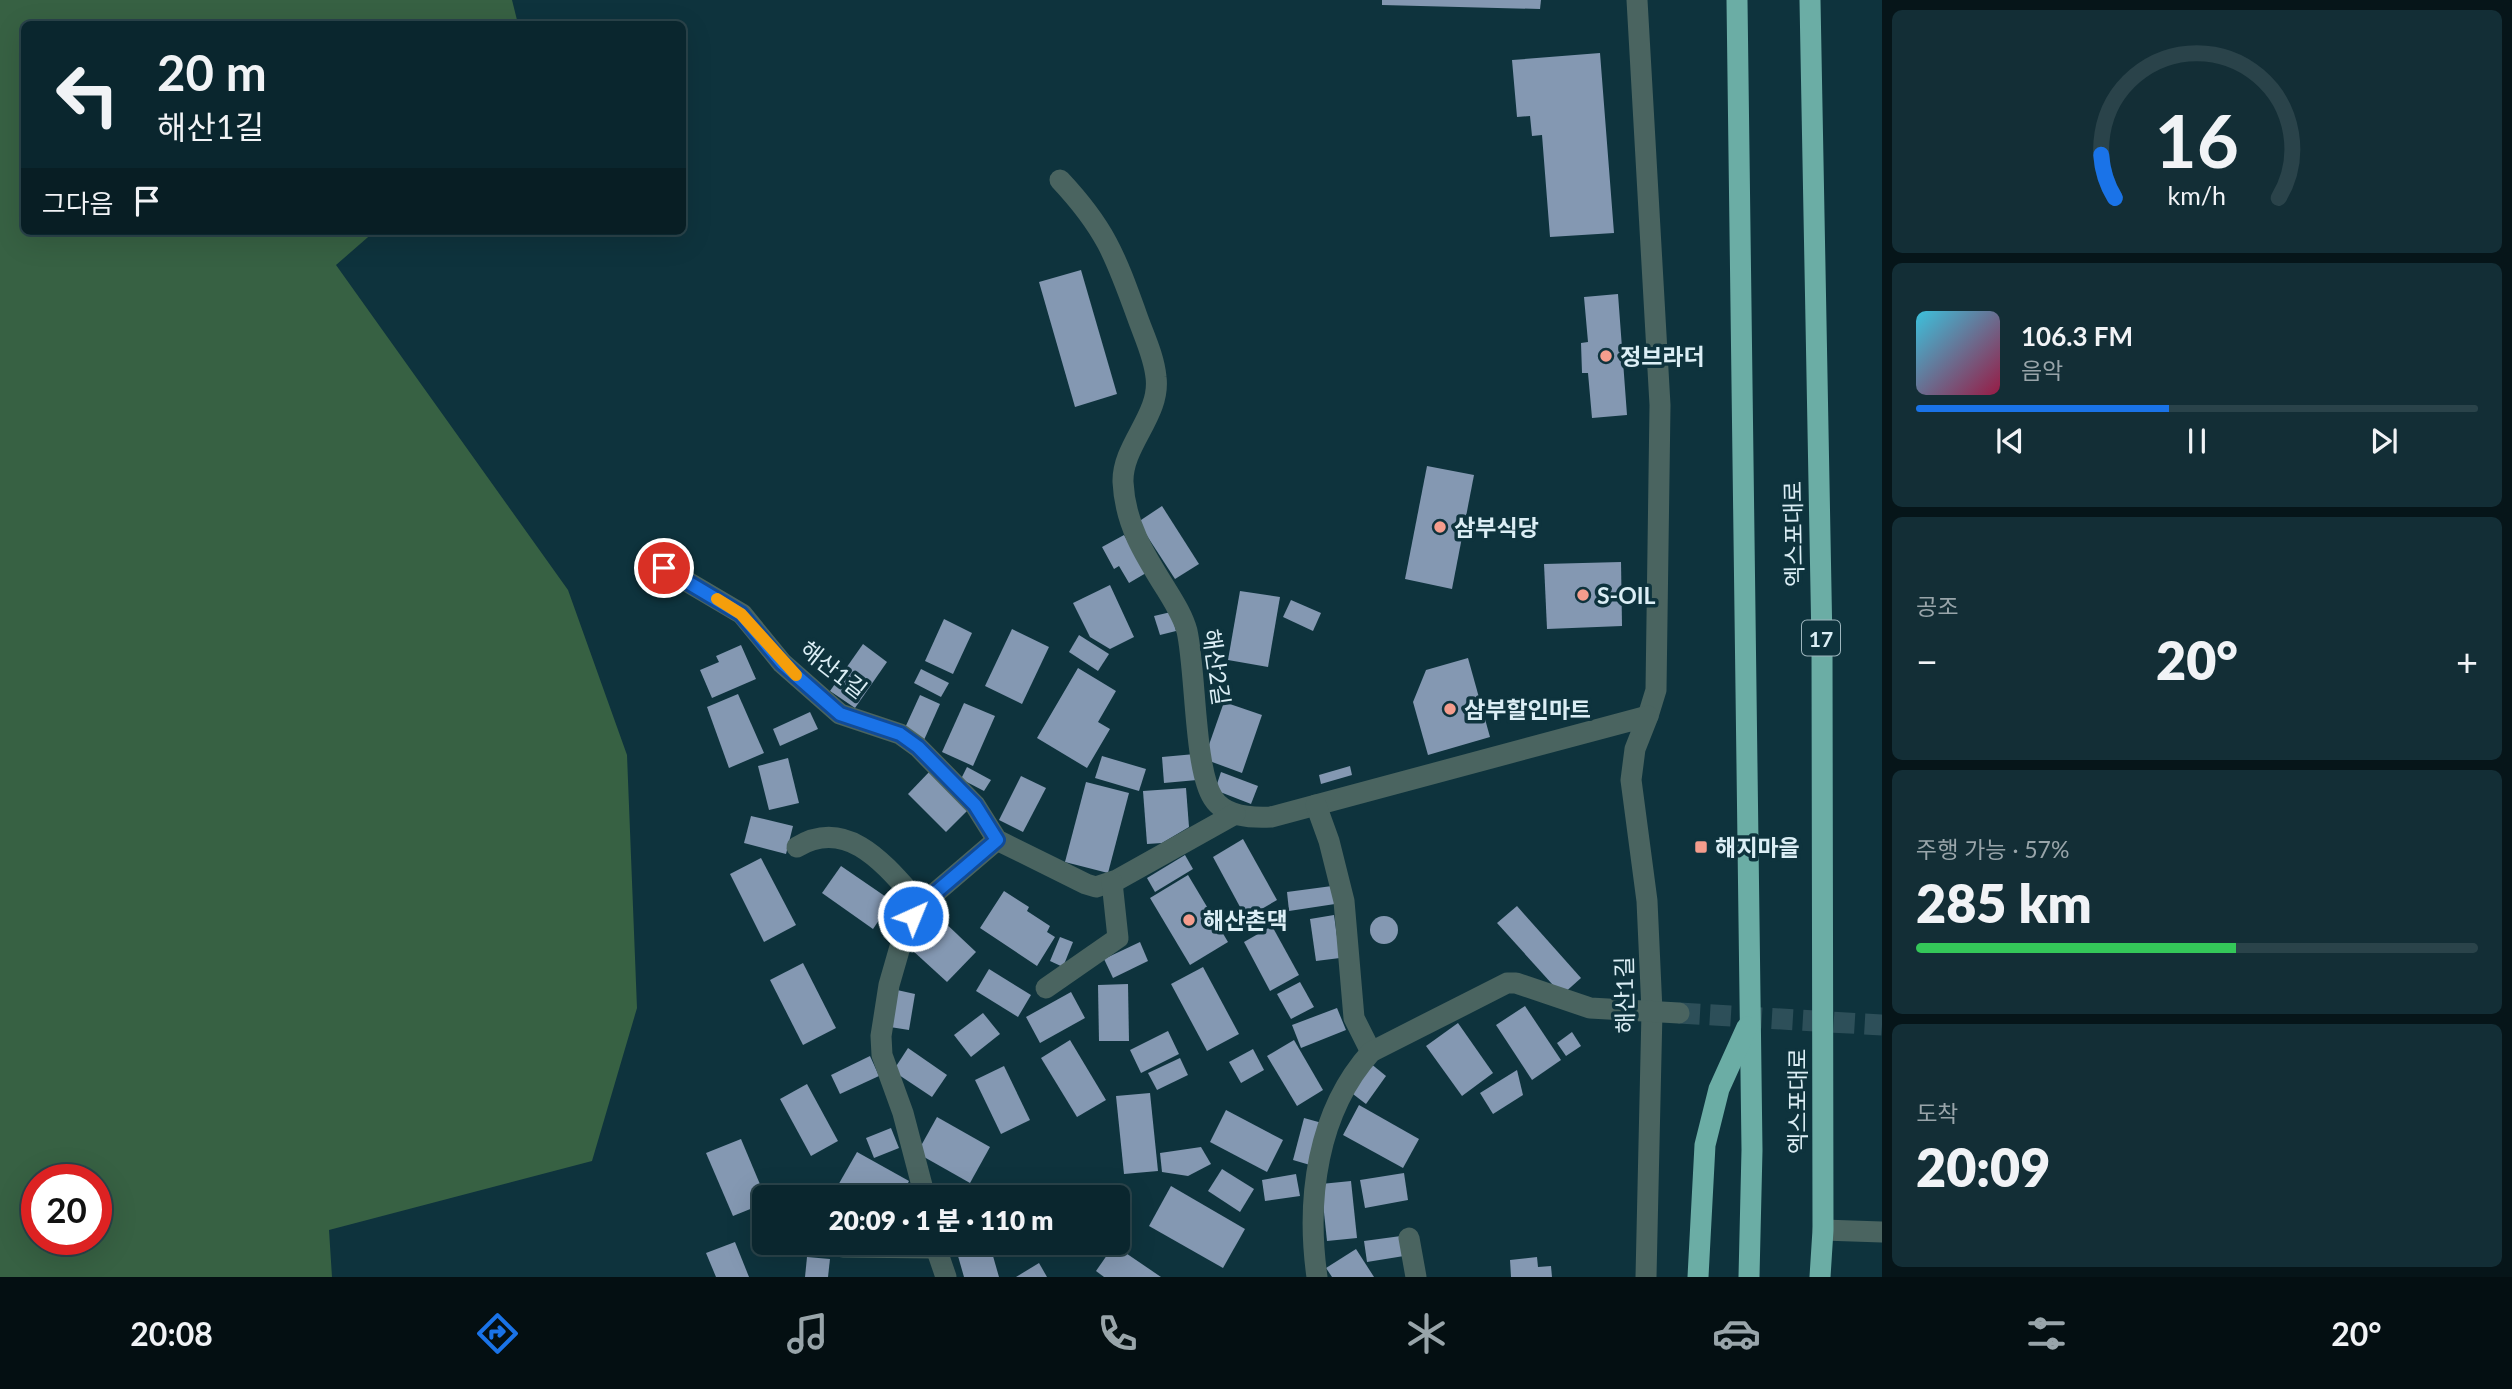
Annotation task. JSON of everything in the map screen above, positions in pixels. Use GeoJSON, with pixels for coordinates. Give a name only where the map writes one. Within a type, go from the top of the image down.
{"type":"FeatureCollection","features":[{"type":"Feature","properties":{"kind":"highway","name":"엑스포대로"},"geometry":{"type":"LineString","coordinates":[[1737,0],[1751,1018],[1749,1277]]}},
{"type":"Feature","properties":{"kind":"highway","name":"엑스포대로"},"geometry":{"type":"LineString","coordinates":[[1810,0],[1822,643],[1823,1230],[1820,1277]]}},
{"type":"Feature","properties":{"kind":"highway"},"geometry":{"type":"LineString","coordinates":[[1698,1277],[1705,1145],[1719,1089],[1751,1018]]}},
{"type":"Feature","properties":{"kind":"street","name":"해산1길"},"geometry":{"type":"LineString","coordinates":[[1637,0],[1660,405],[1656,690],[1635,748],[1631,780],[1647,901],[1652,1012],[1646,1277]]}},
{"type":"Feature","properties":{"kind":"street","name":"해산2길"},"geometry":{"type":"LineString","coordinates":[[1060,180],[1090,212],[1117,259],[1152,358],[1157,388],[1126,464],[1123,478],[1125,500],[1132,533],[1174,601],[1187,632],[1208,787],[1219,805],[1235,814]]}},
{"type":"Feature","properties":{"kind":"street","name":"해산1길"},"geometry":{"type":"LineString","coordinates":[[664,568],[741,614],[782,663],[840,714],[900,734],[918,747],[975,805],[997,840]]}},
{"type":"Feature","properties":{"kind":"street"},"geometry":{"type":"LineString","coordinates":[[922,1185],[903,1113],[882,1055],[881,1036],[897,950],[921,905],[997,840],[1096,887],[1112,883],[1235,814],[1244,817],[1271,817],[1648,716]]}},
{"type":"Feature","properties":{"kind":"street"},"geometry":{"type":"LineString","coordinates":[[1316,805],[1329,841],[1344,901],[1354,1018],[1371,1052]]}},
{"type":"Feature","properties":{"kind":"street"},"geometry":{"type":"LineString","coordinates":[[797,847],[810,839],[828,837],[859,844],[878,859],[921,905]]}},
{"type":"Feature","properties":{"kind":"street"},"geometry":{"type":"LineString","coordinates":[[1046,988],[1118,938],[1112,883]]}},
{"type":"Feature","properties":{"kind":"street"},"geometry":{"type":"LineString","coordinates":[[1317,1277],[1311,1215],[1325,1136],[1339,1097],[1355,1070],[1371,1052],[1507,983],[1516,983],[1575,1005],[1679,1013]]}},
{"type":"Feature","properties":{"kind":"street"},"geometry":{"type":"LineString","coordinates":[[1823,1230],[1882,1232]]}},
{"type":"Feature","properties":{"kind":"street"},"geometry":{"type":"LineString","coordinates":[[1409,1238],[1416,1277]]}},
{"type":"Feature","properties":{"kind":"street"},"geometry":{"type":"LineString","coordinates":[[938,1255],[946,1277]]}},
{"type":"Feature","properties":{"kind":"green space"},"geometry":{"type":"Polygon","coordinates":[[[0,0],[512,0],[517,21],[21,21],[21,235],[370,235],[336,265],[568,590],[627,755],[637,1008],[592,1161],[329,1230],[332,1277],[0,1277],[0,0]]]}},
{"type":"Feature","properties":{"kind":"building"},"geometry":{"type":"Polygon","coordinates":[[[1382,0],[1541,0],[1540,9],[1382,5],[1382,0]]]}},
{"type":"Feature","properties":{"kind":"building"},"geometry":{"type":"Polygon","coordinates":[[[1600,53],[1614,233],[1550,237],[1542,135],[1532,136],[1530,116],[1517,117],[1512,60],[1600,53]]]}},
{"type":"Feature","properties":{"kind":"building"},"geometry":{"type":"Polygon","coordinates":[[[1081,270],[1117,394],[1075,407],[1039,282],[1081,270]]]}},
{"type":"Feature","properties":{"kind":"building"},"geometry":{"type":"Polygon","coordinates":[[[1618,294],[1627,415],[1592,418],[1588,373],[1582,373],[1581,343],[1588,342],[1584,297],[1618,294]]]}},
{"type":"Feature","properties":{"kind":"building"},"geometry":{"type":"Polygon","coordinates":[[[1427,466],[1474,475],[1452,589],[1405,579],[1427,466]]]}},
{"type":"Feature","properties":{"kind":"building"},"geometry":{"type":"Polygon","coordinates":[[[1162,506],[1199,564],[1175,579],[1138,522],[1162,506]]]}},
{"type":"Feature","properties":{"kind":"building"},"geometry":{"type":"Polygon","coordinates":[[[1124,535],[1146,573],[1129,583],[1119,566],[1114,569],[1102,547],[1124,535]]]}},
{"type":"Feature","properties":{"kind":"building","name":"S-OIL"},"geometry":{"type":"Polygon","coordinates":[[[1621,562],[1622,626],[1547,629],[1544,564],[1621,562]]]}},
{"type":"Feature","properties":{"kind":"building"},"geometry":{"type":"Polygon","coordinates":[[[1110,585],[1134,637],[1110,649],[1090,637],[1073,603],[1110,585]]]}},
{"type":"Feature","properties":{"kind":"building"},"geometry":{"type":"Polygon","coordinates":[[[1240,591],[1280,597],[1268,667],[1228,660],[1240,591]]]}},
{"type":"Feature","properties":{"kind":"building"},"geometry":{"type":"Polygon","coordinates":[[[1291,600],[1321,613],[1313,631],[1283,617],[1291,600]]]}},
{"type":"Feature","properties":{"kind":"building"},"geometry":{"type":"Polygon","coordinates":[[[1171,612],[1176,631],[1160,635],[1154,616],[1171,612]]]}},
{"type":"Feature","properties":{"kind":"building"},"geometry":{"type":"Polygon","coordinates":[[[944,619],[972,633],[953,674],[925,661],[944,619]]]}},
{"type":"Feature","properties":{"kind":"building"},"geometry":{"type":"Polygon","coordinates":[[[1012,629],[1049,647],[1022,704],[985,686],[1012,629]]]}},
{"type":"Feature","properties":{"kind":"building"},"geometry":{"type":"Polygon","coordinates":[[[1079,635],[1109,654],[1098,671],[1069,652],[1079,635]]]}},
{"type":"Feature","properties":{"kind":"building"},"geometry":{"type":"Polygon","coordinates":[[[863,644],[887,662],[855,708],[830,691],[863,644]]]}},
{"type":"Feature","properties":{"kind":"building"},"geometry":{"type":"Polygon","coordinates":[[[741,645],[756,679],[712,698],[700,670],[719,662],[716,656],[741,645]]]}},
{"type":"Feature","properties":{"kind":"building"},"geometry":{"type":"Polygon","coordinates":[[[1468,658],[1490,737],[1428,755],[1413,702],[1426,670],[1468,658]]]}},
{"type":"Feature","properties":{"kind":"building"},"geometry":{"type":"Polygon","coordinates":[[[1078,668],[1116,691],[1098,722],[1110,729],[1087,768],[1037,738],[1078,668]]]}},
{"type":"Feature","properties":{"kind":"building"},"geometry":{"type":"Polygon","coordinates":[[[921,669],[949,683],[941,697],[914,683],[921,669]]]}},
{"type":"Feature","properties":{"kind":"building"},"geometry":{"type":"Polygon","coordinates":[[[738,694],[764,753],[729,768],[707,707],[738,694]]]}},
{"type":"Feature","properties":{"kind":"building"},"geometry":{"type":"Polygon","coordinates":[[[920,695],[940,704],[924,740],[904,730],[920,695]]]}},
{"type":"Feature","properties":{"kind":"building"},"geometry":{"type":"Polygon","coordinates":[[[1224,702],[1262,715],[1242,773],[1204,759],[1224,702]]]}},
{"type":"Feature","properties":{"kind":"building"},"geometry":{"type":"Polygon","coordinates":[[[964,703],[995,716],[973,766],[942,752],[964,703]]]}},
{"type":"Feature","properties":{"kind":"building"},"geometry":{"type":"Polygon","coordinates":[[[810,712],[818,729],[780,746],[773,729],[810,712]]]}},
{"type":"Feature","properties":{"kind":"building"},"geometry":{"type":"Polygon","coordinates":[[[1195,754],[1197,780],[1164,783],[1162,757],[1195,754]]]}},
{"type":"Feature","properties":{"kind":"building"},"geometry":{"type":"Polygon","coordinates":[[[1102,756],[1146,769],[1139,791],[1095,778],[1102,756]]]}},
{"type":"Feature","properties":{"kind":"building"},"geometry":{"type":"Polygon","coordinates":[[[788,758],[799,803],[769,810],[758,766],[788,758]]]}},
{"type":"Feature","properties":{"kind":"building"},"geometry":{"type":"Polygon","coordinates":[[[1350,766],[1352,775],[1321,784],[1319,775],[1350,766]]]}},
{"type":"Feature","properties":{"kind":"building"},"geometry":{"type":"Polygon","coordinates":[[[967,767],[991,780],[984,791],[961,779],[967,767]]]}},
{"type":"Feature","properties":{"kind":"building"},"geometry":{"type":"Polygon","coordinates":[[[931,770],[970,808],[946,832],[908,794],[931,770]]]}},
{"type":"Feature","properties":{"kind":"building"},"geometry":{"type":"Polygon","coordinates":[[[1221,772],[1258,786],[1251,804],[1215,790],[1221,772]]]}},
{"type":"Feature","properties":{"kind":"building"},"geometry":{"type":"Polygon","coordinates":[[[1021,776],[1046,788],[1023,832],[999,820],[1021,776]]]}},
{"type":"Feature","properties":{"kind":"building"},"geometry":{"type":"Polygon","coordinates":[[[1086,782],[1129,793],[1108,873],[1065,862],[1086,782]]]}},
{"type":"Feature","properties":{"kind":"building"},"geometry":{"type":"Polygon","coordinates":[[[1186,788],[1189,827],[1162,843],[1147,844],[1143,791],[1186,788]]]}},
{"type":"Feature","properties":{"kind":"building"},"geometry":{"type":"Polygon","coordinates":[[[751,816],[793,826],[786,854],[744,843],[751,816]]]}},
{"type":"Feature","properties":{"kind":"building"},"geometry":{"type":"Polygon","coordinates":[[[1243,839],[1277,900],[1246,918],[1213,857],[1243,839]]]}},
{"type":"Feature","properties":{"kind":"building"},"geometry":{"type":"Polygon","coordinates":[[[1185,855],[1193,869],[1155,892],[1147,878],[1185,855]]]}},
{"type":"Feature","properties":{"kind":"building"},"geometry":{"type":"Polygon","coordinates":[[[761,858],[796,925],[764,942],[730,874],[761,858]]]}},
{"type":"Feature","properties":{"kind":"building"},"geometry":{"type":"Polygon","coordinates":[[[841,866],[892,901],[873,929],[822,893],[841,866]]]}},
{"type":"Feature","properties":{"kind":"building","name":"해산촌댁"},"geometry":{"type":"Polygon","coordinates":[[[1188,875],[1228,942],[1190,965],[1150,898],[1188,875]]]}},
{"type":"Feature","properties":{"kind":"building"},"geometry":{"type":"Polygon","coordinates":[[[1332,886],[1335,904],[1289,911],[1287,892],[1332,886]]]}},
{"type":"Feature","properties":{"kind":"building"},"geometry":{"type":"Polygon","coordinates":[[[1004,891],[1029,907],[1027,911],[1050,926],[1047,932],[1055,937],[1037,966],[980,928],[1004,891]]]}},
{"type":"Feature","properties":{"kind":"building"},"geometry":{"type":"Polygon","coordinates":[[[1517,906],[1581,978],[1562,995],[1497,923],[1517,906]]]}},
{"type":"Feature","properties":{"kind":"building"},"geometry":{"type":"Polygon","coordinates":[[[1334,915],[1340,958],[1316,961],[1310,919],[1334,915]]]}},
{"type":"Feature","properties":{"kind":"building"},"geometry":{"type":"Polygon","coordinates":[[[1384,916],[1394,920],[1398,930],[1394,940],[1384,944],[1374,940],[1370,930],[1374,920],[1384,916]]]}},
{"type":"Feature","properties":{"kind":"building"},"geometry":{"type":"Polygon","coordinates":[[[941,919],[976,952],[947,982],[912,950],[941,919]]]}},
{"type":"Feature","properties":{"kind":"building"},"geometry":{"type":"Polygon","coordinates":[[[1272,926],[1299,975],[1270,991],[1244,942],[1272,926]]]}},
{"type":"Feature","properties":{"kind":"building"},"geometry":{"type":"Polygon","coordinates":[[[1060,937],[1073,942],[1063,967],[1050,961],[1060,937]]]}},
{"type":"Feature","properties":{"kind":"building"},"geometry":{"type":"Polygon","coordinates":[[[1140,942],[1148,961],[1113,978],[1104,959],[1140,942]]]}},
{"type":"Feature","properties":{"kind":"building"},"geometry":{"type":"Polygon","coordinates":[[[803,963],[836,1028],[803,1045],[770,980],[803,963]]]}},
{"type":"Feature","properties":{"kind":"building"},"geometry":{"type":"Polygon","coordinates":[[[1203,967],[1239,1034],[1207,1051],[1171,984],[1203,967]]]}},
{"type":"Feature","properties":{"kind":"building"},"geometry":{"type":"Polygon","coordinates":[[[989,969],[1031,995],[1018,1017],[976,991],[989,969]]]}},
{"type":"Feature","properties":{"kind":"building"},"geometry":{"type":"Polygon","coordinates":[[[1300,982],[1314,1007],[1291,1019],[1277,994],[1300,982]]]}},
{"type":"Feature","properties":{"kind":"building"},"geometry":{"type":"Polygon","coordinates":[[[1128,984],[1129,1041],[1099,1041],[1098,985],[1128,984]]]}},
{"type":"Feature","properties":{"kind":"building"},"geometry":{"type":"Polygon","coordinates":[[[897,990],[915,994],[909,1030],[890,1027],[897,990]]]}},
{"type":"Feature","properties":{"kind":"building"},"geometry":{"type":"Polygon","coordinates":[[[1071,992],[1085,1018],[1040,1043],[1026,1017],[1071,992]]]}},
{"type":"Feature","properties":{"kind":"building"},"geometry":{"type":"Polygon","coordinates":[[[1525,1006],[1561,1060],[1532,1080],[1496,1025],[1525,1006]]]}},
{"type":"Feature","properties":{"kind":"building"},"geometry":{"type":"Polygon","coordinates":[[[1337,1008],[1346,1030],[1301,1048],[1292,1025],[1337,1008]]]}},
{"type":"Feature","properties":{"kind":"building"},"geometry":{"type":"Polygon","coordinates":[[[983,1013],[1000,1034],[971,1057],[954,1035],[983,1013]]]}},
{"type":"Feature","properties":{"kind":"building"},"geometry":{"type":"Polygon","coordinates":[[[1458,1023],[1493,1073],[1462,1096],[1426,1046],[1458,1023]]]}},
{"type":"Feature","properties":{"kind":"building"},"geometry":{"type":"Polygon","coordinates":[[[1168,1031],[1179,1054],[1141,1073],[1130,1050],[1168,1031]]]}},
{"type":"Feature","properties":{"kind":"building"},"geometry":{"type":"Polygon","coordinates":[[[1572,1032],[1581,1046],[1566,1056],[1557,1043],[1572,1032]]]}},
{"type":"Feature","properties":{"kind":"building"},"geometry":{"type":"Polygon","coordinates":[[[1070,1040],[1106,1100],[1077,1117],[1041,1058],[1070,1040]]]}},
{"type":"Feature","properties":{"kind":"building"},"geometry":{"type":"Polygon","coordinates":[[[1294,1040],[1323,1090],[1297,1106],[1267,1056],[1294,1040]]]}},
{"type":"Feature","properties":{"kind":"building"},"geometry":{"type":"Polygon","coordinates":[[[908,1048],[947,1075],[932,1097],[893,1071],[908,1048]]]}},
{"type":"Feature","properties":{"kind":"building"},"geometry":{"type":"Polygon","coordinates":[[[1253,1049],[1264,1070],[1241,1083],[1229,1062],[1253,1049]]]}},
{"type":"Feature","properties":{"kind":"building"},"geometry":{"type":"Polygon","coordinates":[[[870,1056],[879,1076],[840,1094],[831,1075],[870,1056]]]}},
{"type":"Feature","properties":{"kind":"building"},"geometry":{"type":"Polygon","coordinates":[[[1180,1058],[1188,1075],[1157,1090],[1148,1073],[1180,1058]]]}},
{"type":"Feature","properties":{"kind":"building"},"geometry":{"type":"Polygon","coordinates":[[[1370,1063],[1386,1076],[1366,1104],[1349,1091],[1370,1063]]]}},
{"type":"Feature","properties":{"kind":"building"},"geometry":{"type":"Polygon","coordinates":[[[1004,1066],[1030,1120],[1001,1134],[975,1080],[1004,1066]]]}},
{"type":"Feature","properties":{"kind":"building"},"geometry":{"type":"Polygon","coordinates":[[[1517,1070],[1523,1095],[1493,1114],[1480,1093],[1517,1070]]]}},
{"type":"Feature","properties":{"kind":"building"},"geometry":{"type":"Polygon","coordinates":[[[807,1084],[838,1141],[811,1156],[780,1099],[807,1084]]]}},
{"type":"Feature","properties":{"kind":"building"},"geometry":{"type":"Polygon","coordinates":[[[1150,1093],[1158,1171],[1124,1174],[1116,1096],[1150,1093]]]}},
{"type":"Feature","properties":{"kind":"building"},"geometry":{"type":"Polygon","coordinates":[[[1359,1105],[1419,1139],[1403,1168],[1343,1135],[1359,1105]]]}},
{"type":"Feature","properties":{"kind":"building"},"geometry":{"type":"Polygon","coordinates":[[[1226,1110],[1283,1140],[1267,1172],[1210,1142],[1226,1110]]]}},
{"type":"Feature","properties":{"kind":"building"},"geometry":{"type":"Polygon","coordinates":[[[937,1117],[990,1147],[970,1183],[917,1153],[937,1117]]]}},
{"type":"Feature","properties":{"kind":"building"},"geometry":{"type":"Polygon","coordinates":[[[1304,1118],[1322,1123],[1310,1165],[1293,1160],[1304,1118]]]}},
{"type":"Feature","properties":{"kind":"building"},"geometry":{"type":"Polygon","coordinates":[[[891,1128],[899,1148],[874,1158],[866,1138],[891,1128]]]}},
{"type":"Feature","properties":{"kind":"building"},"geometry":{"type":"Polygon","coordinates":[[[741,1139],[760,1185],[752,1185],[752,1208],[733,1216],[706,1153],[741,1139]]]}},
{"type":"Feature","properties":{"kind":"building"},"geometry":{"type":"Polygon","coordinates":[[[1201,1147],[1211,1164],[1188,1176],[1162,1172],[1160,1153],[1201,1147]]]}},
{"type":"Feature","properties":{"kind":"building"},"geometry":{"type":"Polygon","coordinates":[[[857,1152],[909,1181],[907,1185],[838,1185],[857,1152]]]}},
{"type":"Feature","properties":{"kind":"building"},"geometry":{"type":"Polygon","coordinates":[[[1222,1169],[1254,1189],[1240,1212],[1208,1191],[1222,1169]]]}},
{"type":"Feature","properties":{"kind":"building"},"geometry":{"type":"Polygon","coordinates":[[[1404,1173],[1408,1200],[1365,1208],[1360,1180],[1404,1173]]]}},
{"type":"Feature","properties":{"kind":"building"},"geometry":{"type":"Polygon","coordinates":[[[1296,1174],[1300,1196],[1265,1201],[1262,1180],[1296,1174]]]}},
{"type":"Feature","properties":{"kind":"building"},"geometry":{"type":"Polygon","coordinates":[[[1351,1181],[1357,1238],[1327,1241],[1321,1184],[1351,1181]]]}},
{"type":"Feature","properties":{"kind":"building"},"geometry":{"type":"Polygon","coordinates":[[[1171,1186],[1245,1229],[1223,1268],[1149,1226],[1171,1186]]]}},
{"type":"Feature","properties":{"kind":"building"},"geometry":{"type":"Polygon","coordinates":[[[1401,1236],[1404,1256],[1367,1262],[1364,1241],[1401,1236]]]}},
{"type":"Feature","properties":{"kind":"building"},"geometry":{"type":"Polygon","coordinates":[[[735,1242],[749,1277],[716,1277],[706,1253],[735,1242]]]}},
{"type":"Feature","properties":{"kind":"building"},"geometry":{"type":"Polygon","coordinates":[[[1356,1249],[1374,1277],[1332,1277],[1326,1268],[1356,1249]]]}},
{"type":"Feature","properties":{"kind":"building"},"geometry":{"type":"Polygon","coordinates":[[[958,1255],[993,1255],[999,1277],[964,1277],[958,1255]]]}},
{"type":"Feature","properties":{"kind":"building"},"geometry":{"type":"Polygon","coordinates":[[[1107,1255],[1129,1255],[1161,1277],[1104,1277],[1096,1271],[1107,1255]]]}},
{"type":"Feature","properties":{"kind":"building"},"geometry":{"type":"Polygon","coordinates":[[[807,1257],[830,1259],[828,1277],[805,1277],[807,1257]]]}},
{"type":"Feature","properties":{"kind":"building"},"geometry":{"type":"Polygon","coordinates":[[[1537,1257],[1538,1267],[1551,1266],[1552,1277],[1511,1277],[1510,1260],[1537,1257]]]}},
{"type":"Feature","properties":{"kind":"building"},"geometry":{"type":"Polygon","coordinates":[[[1039,1263],[1047,1277],[1016,1277],[1039,1263]]]}},
{"type":"Feature","properties":{"kind":"tunnel"},"geometry":{"type":"LineString","coordinates":[[1679,1013],[1882,1025]]}},
{"type":"Feature","properties":{"kind":"slow traffic"},"geometry":{"type":"LineString","coordinates":[[717,599],[741,614],[782,663],[796,675]]}},
{"type":"Feature","properties":{"kind":"place","name":"정브라더"},"geometry":{"type":"Point","coordinates":[1606,356]}},
{"type":"Feature","properties":{"kind":"place","name":"삼부식당"},"geometry":{"type":"Point","coordinates":[1440,527]}},
{"type":"Feature","properties":{"kind":"place","name":"S-OIL"},"geometry":{"type":"Point","coordinates":[1583,595]}},
{"type":"Feature","properties":{"kind":"place","name":"삼부할인마트"},"geometry":{"type":"Point","coordinates":[1450,709]}},
{"type":"Feature","properties":{"kind":"place","name":"해지마을"},"geometry":{"type":"Point","coordinates":[1701,847]}},
{"type":"Feature","properties":{"kind":"place","name":"해산촌댁"},"geometry":{"type":"Point","coordinates":[1189,920]}},
{"type":"Feature","properties":{"kind":"route"},"geometry":{"type":"LineString","coordinates":[[664,568],[741,614],[782,663],[840,714],[872,727],[900,734],[918,747],[981,813],[997,840],[921,905],[913,916]]}}]}
